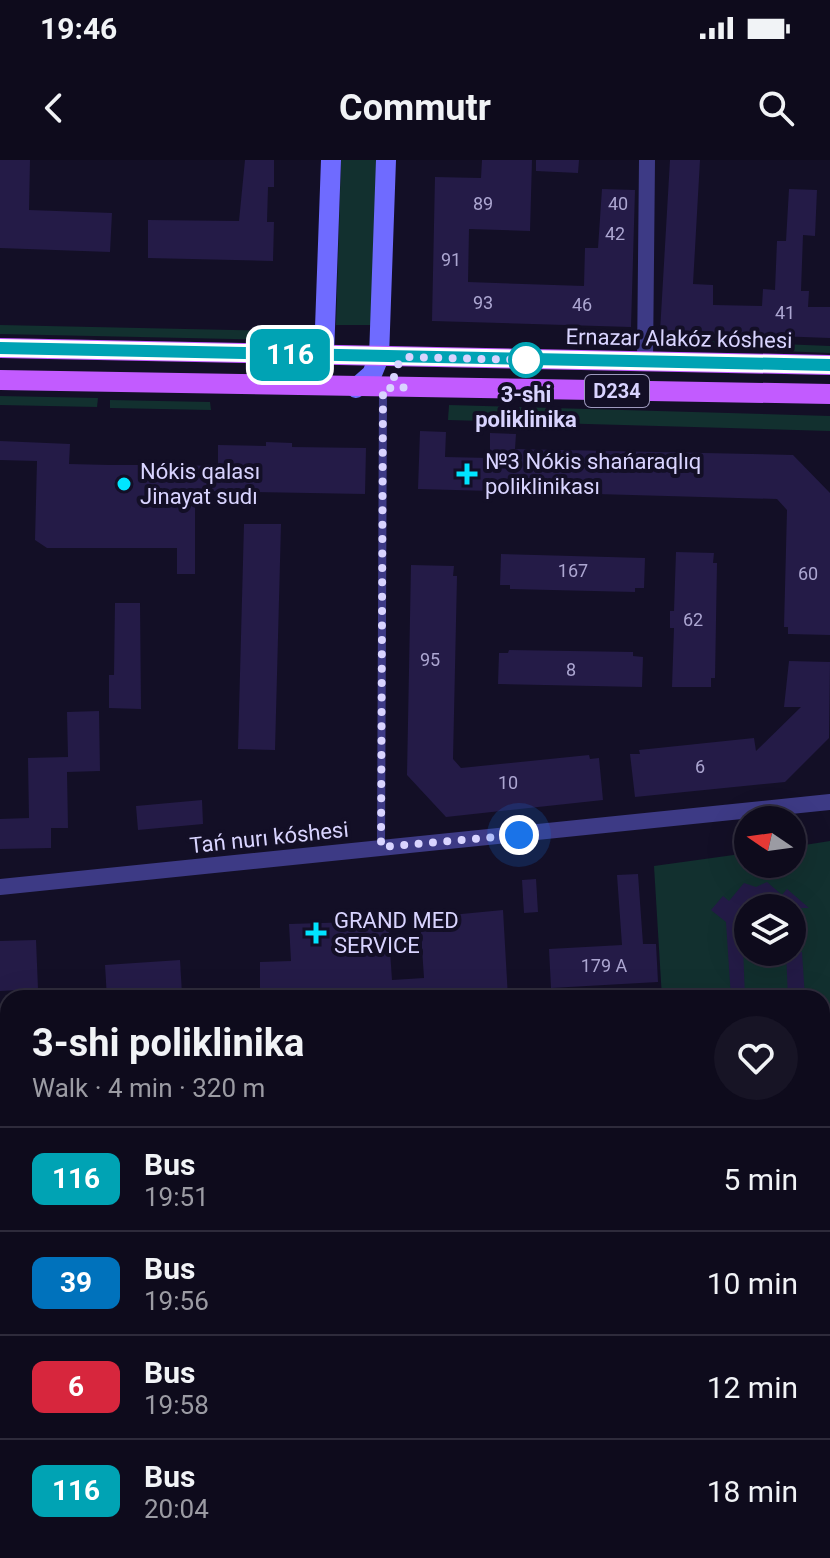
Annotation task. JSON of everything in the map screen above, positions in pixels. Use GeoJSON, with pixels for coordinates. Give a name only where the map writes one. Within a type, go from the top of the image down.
{"type":"FeatureCollection","features":[{"type":"Feature","properties":{"kind":"main road","name":"Ernazar Alakóz kóshesi"},"geometry":{"type":"LineString","coordinates":[[0,348],[830,365]]}},
{"type":"Feature","properties":{"kind":"main road"},"geometry":{"type":"LineString","coordinates":[[394,388],[394,369],[405,357]]}},
{"type":"Feature","properties":{"kind":"main road","name":"D234"},"geometry":{"type":"LineString","coordinates":[[0,380],[830,394]]}},
{"type":"Feature","properties":{"kind":"street"},"geometry":{"type":"LineString","coordinates":[[324,356],[331,160]]}},
{"type":"Feature","properties":{"kind":"street"},"geometry":{"type":"LineString","coordinates":[[356,388],[372,374],[379,357],[386,160]]}},
{"type":"Feature","properties":{"kind":"street"},"geometry":{"type":"LineString","coordinates":[[645,362],[647,160]]}},
{"type":"Feature","properties":{"kind":"street","name":"Tań nurı kóshesi"},"geometry":{"type":"LineString","coordinates":[[0,887],[830,802]]}},
{"type":"Feature","properties":{"kind":"lane"},"geometry":{"type":"LineString","coordinates":[[381,847],[394,388]]}},
{"type":"Feature","properties":{"kind":"green space"},"geometry":{"type":"Polygon","coordinates":[[[341,160],[377,160],[371,325],[336,325],[341,160]]]}},
{"type":"Feature","properties":{"kind":"green space"},"geometry":{"type":"Polygon","coordinates":[[[0,325],[285,331],[285,340],[0,334],[0,325]]]}},
{"type":"Feature","properties":{"kind":"green space"},"geometry":{"type":"Polygon","coordinates":[[[655,339],[830,346],[830,353],[655,346],[655,339]]]}},
{"type":"Feature","properties":{"kind":"green space"},"geometry":{"type":"Polygon","coordinates":[[[0,396],[98,398],[97,407],[0,405],[0,396]]]}},
{"type":"Feature","properties":{"kind":"green space"},"geometry":{"type":"Polygon","coordinates":[[[110,400],[210,402],[211,410],[110,408],[110,400]]]}},
{"type":"Feature","properties":{"kind":"green space"},"geometry":{"type":"Polygon","coordinates":[[[449,405],[830,416],[830,431],[448,420],[449,405]]]}},
{"type":"Feature","properties":{"kind":"green space"},"geometry":{"type":"Polygon","coordinates":[[[830,841],[830,990],[662,990],[654,866],[734,855],[734,878],[806,878],[806,845],[830,841]]]}},
{"type":"Feature","properties":{"kind":"building"},"geometry":{"type":"Polygon","coordinates":[[[0,160],[30,160],[29,210],[112,213],[110,252],[0,248],[0,160]]]}},
{"type":"Feature","properties":{"kind":"building"},"geometry":{"type":"Polygon","coordinates":[[[245,160],[274,160],[274,187],[268,187],[267,222],[274,222],[273,261],[148,258],[148,220],[239,221],[245,160]]]}},
{"type":"Feature","properties":{"kind":"building"},"geometry":{"type":"Polygon","coordinates":[[[482,160],[532,160],[530,231],[469,229],[468,282],[584,286],[585,248],[598,248],[602,189],[635,190],[631,327],[432,321],[435,177],[481,178],[482,160]]]}},
{"type":"Feature","properties":{"kind":"building"},"geometry":{"type":"Polygon","coordinates":[[[536,160],[579,160],[578,173],[536,171],[536,160]]]}},
{"type":"Feature","properties":{"kind":"building"},"geometry":{"type":"Polygon","coordinates":[[[670,160],[700,160],[693,284],[713,285],[713,305],[762,306],[763,289],[775,290],[777,241],[786,241],[789,189],[817,190],[815,236],[803,235],[801,291],[809,291],[808,307],[830,307],[830,338],[660,332],[670,160]]]}},
{"type":"Feature","properties":{"kind":"building"},"geometry":{"type":"Polygon","coordinates":[[[420,431],[446,432],[445,457],[490,458],[490,433],[516,434],[515,449],[793,455],[830,493],[830,635],[788,634],[788,627],[784,627],[787,510],[777,499],[418,489],[420,431]]]}},
{"type":"Feature","properties":{"kind":"building"},"geometry":{"type":"Polygon","coordinates":[[[0,441],[70,444],[69,464],[110,465],[161,465],[161,460],[175,461],[175,465],[218,466],[218,445],[266,446],[266,442],[292,443],[292,447],[366,448],[365,494],[195,491],[195,574],[177,574],[177,548],[47,548],[35,540],[37,461],[0,460],[0,441]]]}},
{"type":"Feature","properties":{"kind":"building"},"geometry":{"type":"Polygon","coordinates":[[[244,524],[281,524],[275,750],[238,749],[244,524]]]}},
{"type":"Feature","properties":{"kind":"building"},"geometry":{"type":"Polygon","coordinates":[[[676,552],[714,553],[713,563],[717,563],[715,678],[711,678],[711,687],[672,687],[674,628],[670,628],[670,611],[674,611],[676,552]]]}},
{"type":"Feature","properties":{"kind":"building"},"geometry":{"type":"Polygon","coordinates":[[[501,554],[645,558],[644,588],[635,588],[635,592],[510,589],[510,585],[500,585],[501,554]]]}},
{"type":"Feature","properties":{"kind":"building"},"geometry":{"type":"Polygon","coordinates":[[[411,565],[454,566],[453,576],[457,576],[453,759],[461,768],[589,755],[590,759],[599,758],[603,800],[446,817],[407,775],[411,565]]]}},
{"type":"Feature","properties":{"kind":"building"},"geometry":{"type":"Polygon","coordinates":[[[115,603],[140,603],[141,709],[109,708],[109,675],[114,675],[115,603]]]}},
{"type":"Feature","properties":{"kind":"building"},"geometry":{"type":"Polygon","coordinates":[[[509,650],[633,652],[633,656],[643,657],[642,687],[498,684],[499,653],[508,653],[509,650]]]}},
{"type":"Feature","properties":{"kind":"building"},"geometry":{"type":"Polygon","coordinates":[[[789,661],[830,662],[829,738],[785,782],[635,797],[630,754],[640,754],[639,750],[754,738],[756,751],[801,707],[784,707],[789,661]]]}},
{"type":"Feature","properties":{"kind":"building"},"geometry":{"type":"Polygon","coordinates":[[[99,711],[100,771],[67,772],[68,828],[51,828],[51,848],[0,849],[0,819],[29,818],[28,758],[68,757],[67,712],[99,711]]]}},
{"type":"Feature","properties":{"kind":"building"},"geometry":{"type":"Polygon","coordinates":[[[202,800],[203,824],[138,830],[136,806],[202,800]]]}},
{"type":"Feature","properties":{"kind":"building"},"geometry":{"type":"Polygon","coordinates":[[[638,874],[643,944],[656,944],[658,982],[551,988],[549,949],[622,945],[617,875],[638,874]]]}},
{"type":"Feature","properties":{"kind":"building"},"geometry":{"type":"Polygon","coordinates":[[[536,879],[538,912],[524,913],[522,880],[536,879]]]}},
{"type":"Feature","properties":{"kind":"building"},"geometry":{"type":"Polygon","coordinates":[[[767,882],[781,894],[735,894],[744,883],[756,887],[767,882]]]}},
{"type":"Feature","properties":{"kind":"building"},"geometry":{"type":"Polygon","coordinates":[[[734,895],[734,966],[744,966],[745,990],[730,990],[726,922],[711,910],[723,896],[729,901],[734,895]]]}},
{"type":"Feature","properties":{"kind":"building"},"geometry":{"type":"Polygon","coordinates":[[[503,910],[508,990],[260,990],[260,962],[291,961],[289,924],[388,921],[392,980],[424,978],[420,918],[503,910]]]}},
{"type":"Feature","properties":{"kind":"building"},"geometry":{"type":"Polygon","coordinates":[[[36,940],[38,989],[0,990],[0,941],[36,940]]]}},
{"type":"Feature","properties":{"kind":"building"},"geometry":{"type":"Polygon","coordinates":[[[180,960],[182,990],[107,990],[105,965],[180,960]]]}},
{"type":"Feature","properties":{"kind":"building"},"geometry":{"type":"Polygon","coordinates":[[[787,966],[803,966],[804,990],[788,990],[787,966]]]}},
{"type":"Feature","properties":{"kind":"bus line","name":"116"},"geometry":{"type":"LineString","coordinates":[[0,348],[830,365]]}},
{"type":"Feature","properties":{"kind":"place","name":"3-shi poliklinika"},"geometry":{"type":"Point","coordinates":[526,360]}},
{"type":"Feature","properties":{"kind":"place","name":"№3 Nókis shańaraqlıq poliklinikası"},"geometry":{"type":"Point","coordinates":[467,474]}},
{"type":"Feature","properties":{"kind":"place","name":"Nókis qalası Jinayat sudı"},"geometry":{"type":"Point","coordinates":[124,484]}},
{"type":"Feature","properties":{"kind":"place","name":"GRAND MED SERVICE"},"geometry":{"type":"Point","coordinates":[316,933]}},
{"type":"Feature","properties":{"kind":"route"},"geometry":{"type":"LineString","coordinates":[[519,835],[381,847],[383,388],[404,388],[397,384],[394,369],[405,357],[526,360]]}}]}
